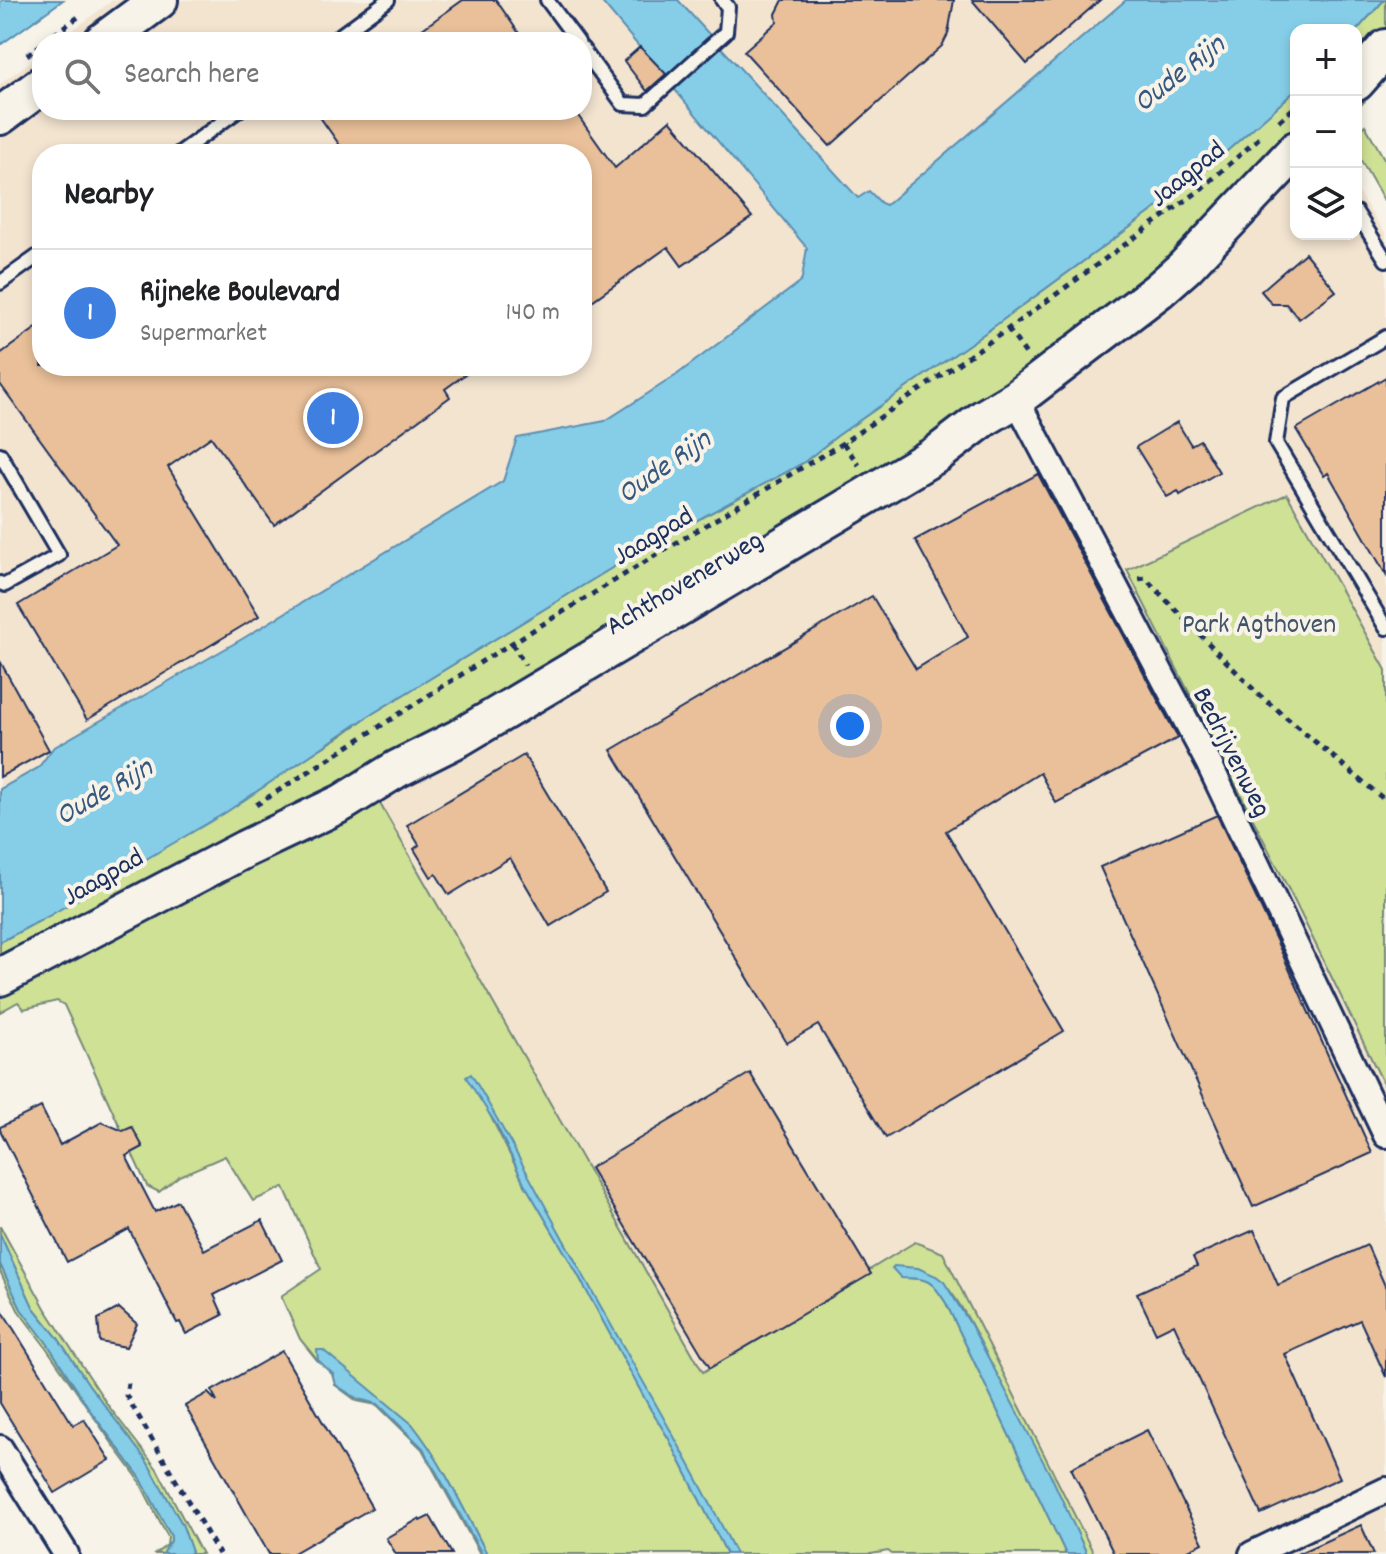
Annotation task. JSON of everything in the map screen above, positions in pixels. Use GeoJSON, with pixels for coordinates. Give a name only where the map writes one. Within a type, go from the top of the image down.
{"type":"FeatureCollection","features":[{"type":"Feature","properties":{"kind":"street"},"geometry":{"type":"LineString","coordinates":[[116,32],[159,0]]}},
{"type":"Feature","properties":{"kind":"street"},"geometry":{"type":"LineString","coordinates":[[1362,75],[1386,48]]}},
{"type":"Feature","properties":{"kind":"street"},"geometry":{"type":"LineString","coordinates":[[0,116],[32,92]]}},
{"type":"Feature","properties":{"kind":"street","name":"Achthovenerweg"},"geometry":{"type":"LineString","coordinates":[[0,977],[245,849],[342,803],[397,769],[459,738],[937,454],[984,418],[1016,399],[1185,267],[1285,137]]}},
{"type":"Feature","properties":{"kind":"street","name":"Bedrijvenweg"},"geometry":{"type":"LineString","coordinates":[[1016,399],[1209,764],[1386,1135]]}},
{"type":"Feature","properties":{"kind":"street","name":"Achthovenerweg"},"geometry":{"type":"LineString","coordinates":[[397,769],[442,725],[521,658],[864,472],[922,437],[984,418]]}},
{"type":"Feature","properties":{"kind":"street"},"geometry":{"type":"LineString","coordinates":[[0,1448],[66,1554]]}},
{"type":"Feature","properties":{"kind":"street"},"geometry":{"type":"LineString","coordinates":[[1252,1554],[1386,1490]]}},
{"type":"Feature","properties":{"kind":"lane"},"geometry":{"type":"LineString","coordinates":[[345,32],[388,0]]}},
{"type":"Feature","properties":{"kind":"lane"},"geometry":{"type":"LineString","coordinates":[[547,0],[571,32]]}},
{"type":"Feature","properties":{"kind":"lane"},"geometry":{"type":"LineString","coordinates":[[592,62],[623,104],[645,105],[726,32],[728,7],[722,0]]}},
{"type":"Feature","properties":{"kind":"lane"},"geometry":{"type":"LineString","coordinates":[[192,144],[225,120]]}},
{"type":"Feature","properties":{"kind":"lane"},"geometry":{"type":"LineString","coordinates":[[1362,222],[1386,260]]}},
{"type":"Feature","properties":{"kind":"lane"},"geometry":{"type":"LineString","coordinates":[[0,283],[32,260]]}},
{"type":"Feature","properties":{"kind":"lane"},"geometry":{"type":"LineString","coordinates":[[1386,337],[1283,398],[1276,443],[1386,628]]}},
{"type":"Feature","properties":{"kind":"lane"},"geometry":{"type":"LineString","coordinates":[[0,454],[59,555],[5,585],[0,583]]}},
{"type":"Feature","properties":{"kind":"path"},"geometry":{"type":"LineString","coordinates":[[58,32],[90,8]]}},
{"type":"Feature","properties":{"kind":"path","name":"Jaagpad"},"geometry":{"type":"LineString","coordinates":[[246,812],[521,658],[681,540],[843,443],[1008,329],[1199,191],[1264,134]]}},
{"type":"Feature","properties":{"kind":"path"},"geometry":{"type":"LineString","coordinates":[[843,443],[864,472]]}},
{"type":"Feature","properties":{"kind":"path"},"geometry":{"type":"LineString","coordinates":[[1115,586],[1145,578],[1258,694],[1386,801]]}},
{"type":"Feature","properties":{"kind":"path"},"geometry":{"type":"LineString","coordinates":[[128,1383],[126,1395],[219,1554]]}},
{"type":"Feature","properties":{"kind":"shaded area"},"geometry":{"type":"Polygon","coordinates":[[[113,0],[1158,0],[872,255],[0,811],[0,84],[32,60],[32,120],[592,120],[592,32],[70,32],[113,0]]]}},
{"type":"Feature","properties":{"kind":"shaded area"},"geometry":{"type":"Polygon","coordinates":[[[1290,175],[1290,240],[1362,240],[1362,199],[1386,234],[1386,670],[1287,494],[1296,904],[1386,1089],[1386,1554],[1094,1554],[943,1253],[915,1242],[703,1373],[370,786],[1290,175]]]}},
{"type":"Feature","properties":{"kind":"green space"},"geometry":{"type":"Polygon","coordinates":[[[1386,0],[1386,79],[1362,104],[1362,96],[1362,24],[1386,0]]]}},
{"type":"Feature","properties":{"kind":"green space"},"geometry":{"type":"Polygon","coordinates":[[[1290,95],[1290,177],[1188,280],[370,786],[703,1372],[915,1242],[943,1253],[1094,1554],[1087,1554],[967,1318],[936,1276],[901,1278],[928,1282],[946,1303],[1066,1554],[892,1554],[888,1551],[871,1554],[736,1554],[470,1075],[524,1183],[669,1439],[727,1554],[487,1554],[443,1471],[412,1424],[318,1360],[333,1374],[334,1381],[332,1374],[317,1360],[300,1339],[281,1296],[321,1269],[284,1187],[253,1201],[225,1156],[179,1176],[159,1192],[147,1186],[64,1005],[57,1001],[24,1009],[18,1002],[0,1012],[0,942],[47,917],[638,552],[803,463],[1192,182],[1290,95]]]}},
{"type":"Feature","properties":{"kind":"green space"},"geometry":{"type":"Polygon","coordinates":[[[1365,125],[1386,162],[1386,204],[1362,162],[1362,128],[1365,125]]]}},
{"type":"Feature","properties":{"kind":"green space","name":"Park Agthoven"},"geometry":{"type":"Polygon","coordinates":[[[1287,494],[1386,670],[1386,1089],[1127,570],[1287,494]]]}},
{"type":"Feature","properties":{"kind":"green space"},"geometry":{"type":"Polygon","coordinates":[[[0,1226],[45,1308],[107,1404],[157,1469],[202,1554],[189,1554],[192,1552],[182,1524],[146,1460],[33,1307],[0,1234],[0,1226]]]}},
{"type":"Feature","properties":{"kind":"green space"},"geometry":{"type":"Polygon","coordinates":[[[0,1264],[21,1309],[140,1477],[171,1536],[171,1541],[163,1554],[155,1554],[167,1545],[168,1537],[137,1477],[18,1310],[0,1271],[0,1264]]]}},
{"type":"Feature","properties":{"kind":"green space"},"geometry":{"type":"Polygon","coordinates":[[[334,1382],[358,1399],[378,1404],[423,1448],[480,1554],[422,1449],[377,1405],[357,1401],[334,1382]]]}},
{"type":"Feature","properties":{"kind":"water"},"geometry":{"type":"Polygon","coordinates":[[[63,0],[0,45],[0,2],[63,0]]]}},
{"type":"Feature","properties":{"kind":"water","name":"Oude Rijn"},"geometry":{"type":"Polygon","coordinates":[[[600,0],[678,0],[858,198],[869,191],[886,205],[1126,0],[1384,0],[1362,24],[1290,24],[1290,95],[1192,182],[803,463],[638,552],[367,717],[225,813],[0,942],[0,789],[38,768],[53,748],[242,639],[503,481],[517,438],[605,421],[675,376],[800,282],[807,248],[600,0]]]}},
{"type":"Feature","properties":{"kind":"water"},"geometry":{"type":"Polygon","coordinates":[[[471,1074],[682,1451],[736,1554],[727,1554],[669,1439],[524,1183],[497,1126],[466,1077],[471,1074]]]}},
{"type":"Feature","properties":{"kind":"water"},"geometry":{"type":"Polygon","coordinates":[[[0,1234],[33,1307],[146,1460],[182,1524],[192,1552],[189,1554],[163,1554],[171,1536],[140,1477],[21,1309],[0,1264],[0,1234]]]}},
{"type":"Feature","properties":{"kind":"water"},"geometry":{"type":"Polygon","coordinates":[[[892,1268],[918,1268],[944,1282],[971,1325],[1053,1480],[1087,1554],[1066,1554],[941,1295],[928,1282],[901,1278],[892,1268]]]}},
{"type":"Feature","properties":{"kind":"water"},"geometry":{"type":"Polygon","coordinates":[[[317,1350],[323,1350],[412,1424],[443,1471],[487,1554],[482,1554],[423,1448],[378,1404],[358,1399],[336,1385],[333,1374],[318,1360],[317,1350]]]}},
{"type":"Feature","properties":{"kind":"building"},"geometry":{"type":"Polygon","coordinates":[[[463,0],[496,0],[518,32],[418,32],[463,0]]]}},
{"type":"Feature","properties":{"kind":"building"},"geometry":{"type":"Polygon","coordinates":[[[783,0],[954,0],[948,34],[942,46],[830,146],[744,51],[777,22],[776,14],[783,0]]]}},
{"type":"Feature","properties":{"kind":"building"},"geometry":{"type":"Polygon","coordinates":[[[972,0],[1100,0],[1027,64],[972,0]]]}},
{"type":"Feature","properties":{"kind":"building"},"geometry":{"type":"Polygon","coordinates":[[[640,47],[666,74],[647,91],[624,61],[640,47]]]}},
{"type":"Feature","properties":{"kind":"building"},"geometry":{"type":"Polygon","coordinates":[[[322,120],[581,120],[615,168],[670,120],[752,217],[682,266],[668,247],[592,301],[592,144],[339,144],[322,120]]]}},
{"type":"Feature","properties":{"kind":"building"},"geometry":{"type":"Polygon","coordinates":[[[1305,253],[1336,291],[1299,319],[1286,304],[1272,304],[1261,291],[1305,253]]]}},
{"type":"Feature","properties":{"kind":"building"},"geometry":{"type":"Polygon","coordinates":[[[32,331],[32,376],[463,376],[445,389],[450,397],[274,525],[211,437],[168,467],[259,616],[87,720],[18,605],[117,545],[0,384],[0,354],[32,331]]]}},
{"type":"Feature","properties":{"kind":"building"},"geometry":{"type":"Polygon","coordinates":[[[1386,377],[1386,575],[1328,473],[1324,476],[1296,429],[1386,377]]]}},
{"type":"Feature","properties":{"kind":"building"},"geometry":{"type":"Polygon","coordinates":[[[1177,422],[1191,445],[1200,440],[1219,472],[1180,495],[1178,491],[1167,497],[1136,447],[1177,422]]]}},
{"type":"Feature","properties":{"kind":"building"},"geometry":{"type":"Polygon","coordinates":[[[1038,474],[1178,738],[1056,803],[1040,773],[946,831],[1064,1031],[886,1138],[818,1025],[787,1043],[611,750],[872,596],[916,669],[968,637],[915,540],[1038,474]]]}},
{"type":"Feature","properties":{"kind":"building"},"geometry":{"type":"Polygon","coordinates":[[[0,661],[49,750],[0,777],[0,661]]]}},
{"type":"Feature","properties":{"kind":"building"},"geometry":{"type":"Polygon","coordinates":[[[524,755],[606,892],[550,926],[510,858],[449,895],[436,874],[431,877],[414,849],[419,845],[407,825],[524,755]]]}},
{"type":"Feature","properties":{"kind":"building"},"geometry":{"type":"Polygon","coordinates":[[[1217,815],[1372,1153],[1253,1207],[1100,867],[1217,815]]]}},
{"type":"Feature","properties":{"kind":"building"},"geometry":{"type":"Polygon","coordinates":[[[750,1073],[871,1274],[710,1368],[590,1168],[750,1073]]]}},
{"type":"Feature","properties":{"kind":"building"},"geometry":{"type":"Polygon","coordinates":[[[41,1107],[60,1145],[102,1122],[123,1131],[132,1127],[143,1147],[126,1156],[155,1212],[178,1201],[204,1250],[262,1220],[282,1260],[214,1295],[223,1315],[186,1334],[180,1322],[177,1323],[129,1229],[67,1262],[0,1130],[0,1127],[41,1107]]]}},
{"type":"Feature","properties":{"kind":"building"},"geometry":{"type":"Polygon","coordinates":[[[1254,1230],[1278,1285],[1367,1245],[1386,1288],[1386,1377],[1360,1320],[1285,1354],[1340,1478],[1261,1514],[1174,1324],[1156,1333],[1137,1293],[1197,1266],[1193,1257],[1254,1230]]]}},
{"type":"Feature","properties":{"kind":"building"},"geometry":{"type":"Polygon","coordinates":[[[0,1307],[73,1425],[84,1419],[110,1460],[55,1493],[0,1403],[0,1307]]]}},
{"type":"Feature","properties":{"kind":"building"},"geometry":{"type":"Polygon","coordinates":[[[119,1308],[137,1324],[126,1347],[100,1342],[98,1319],[119,1308]]]}},
{"type":"Feature","properties":{"kind":"building"},"geometry":{"type":"Polygon","coordinates":[[[282,1351],[372,1508],[292,1554],[269,1554],[185,1406],[208,1393],[217,1402],[212,1391],[282,1351]]]}},
{"type":"Feature","properties":{"kind":"building"},"geometry":{"type":"Polygon","coordinates":[[[1147,1430],[1203,1543],[1180,1554],[1114,1554],[1071,1468],[1147,1430]]]}},
{"type":"Feature","properties":{"kind":"building"},"geometry":{"type":"Polygon","coordinates":[[[430,1516],[452,1554],[396,1554],[386,1538],[430,1516]]]}},
{"type":"Feature","properties":{"kind":"building"},"geometry":{"type":"Polygon","coordinates":[[[1361,1525],[1374,1554],[1297,1554],[1361,1525]]]}},
{"type":"Feature","properties":{"kind":"place","name":"Rijneke Boulevard"},"geometry":{"type":"Point","coordinates":[333,418]}}]}
